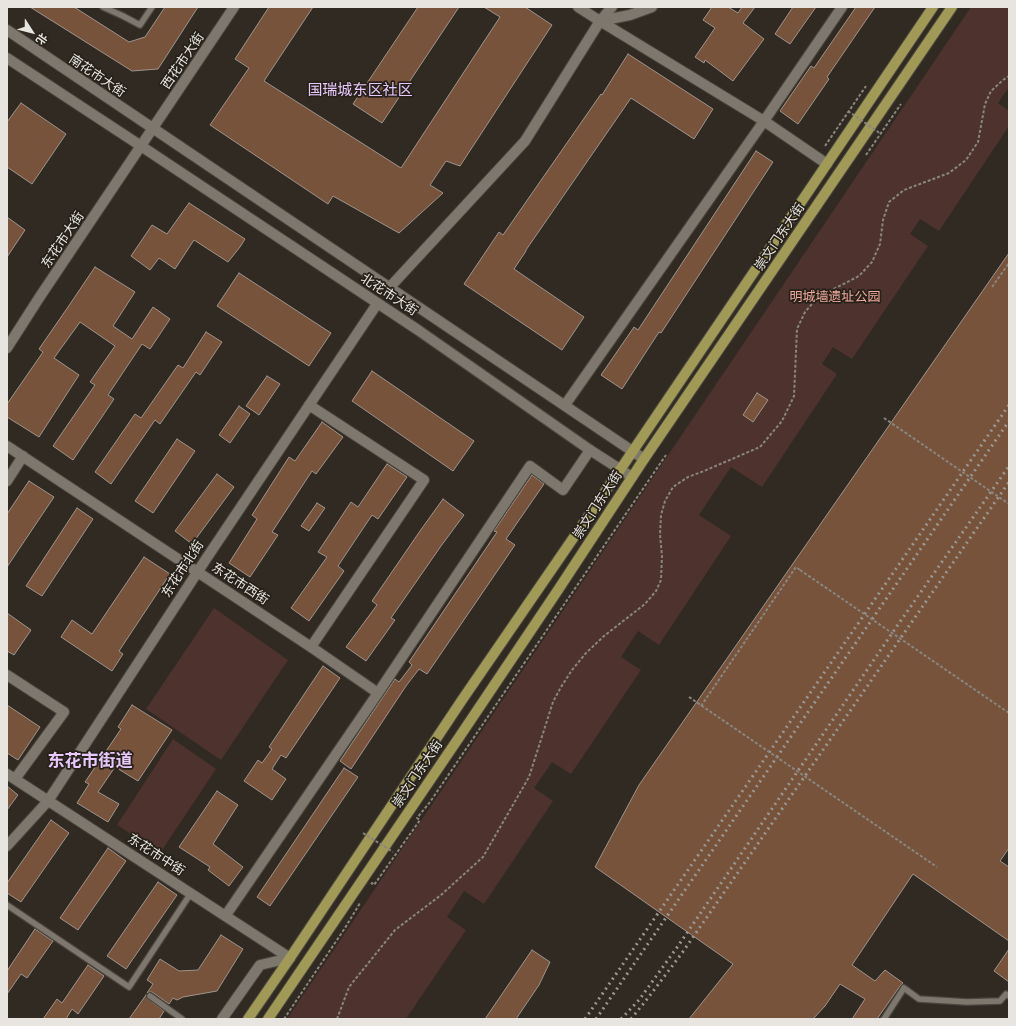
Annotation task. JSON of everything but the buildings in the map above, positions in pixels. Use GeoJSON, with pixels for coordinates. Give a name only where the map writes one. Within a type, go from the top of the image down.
{"type":"FeatureCollection","features":[{"type":"Feature","properties":{"kind":"main road","name":"崇文门东大街"},"geometry":{"type":"LineString","coordinates":[[248,1019],[462,700],[620,470],[933,7]]}},
{"type":"Feature","properties":{"kind":"main road","name":"崇文门东大街"},"geometry":{"type":"LineString","coordinates":[[268,1019],[465,730],[644,458],[952,7]]}},
{"type":"Feature","properties":{"kind":"street","name":"西花市大街"},"geometry":{"type":"LineString","coordinates":[[141,146],[234,7]]}},
{"type":"Feature","properties":{"kind":"street"},"geometry":{"type":"LineString","coordinates":[[578,7],[764,121],[826,164]]}},
{"type":"Feature","properties":{"kind":"street"},"geometry":{"type":"LineString","coordinates":[[390,287],[525,141],[600,21],[612,7]]}},
{"type":"Feature","properties":{"kind":"street"},"geometry":{"type":"LineString","coordinates":[[600,21],[630,15],[652,7]]}},
{"type":"Feature","properties":{"kind":"street"},"geometry":{"type":"LineString","coordinates":[[565,405],[842,7]]}},
{"type":"Feature","properties":{"kind":"street","name":"南花市大街"},"geometry":{"type":"LineString","coordinates":[[7,30],[153,129]]}},
{"type":"Feature","properties":{"kind":"street"},"geometry":{"type":"LineString","coordinates":[[7,58],[141,146]]}},
{"type":"Feature","properties":{"kind":"street","name":"北花市大街"},"geometry":{"type":"LineString","coordinates":[[153,129],[644,458]]}},
{"type":"Feature","properties":{"kind":"street","name":"北花市大街"},"geometry":{"type":"LineString","coordinates":[[141,146],[418,330],[590,450],[632,477]]}},
{"type":"Feature","properties":{"kind":"street","name":"东花市大街"},"geometry":{"type":"LineString","coordinates":[[7,348],[141,146]]}},
{"type":"Feature","properties":{"kind":"street","name":"东花市北街"},"geometry":{"type":"LineString","coordinates":[[7,846],[48,801],[197,571],[377,304]]}},
{"type":"Feature","properties":{"kind":"street"},"geometry":{"type":"LineString","coordinates":[[309,405],[424,480],[311,646]]}},
{"type":"Feature","properties":{"kind":"street","name":"东花市西街"},"geometry":{"type":"LineString","coordinates":[[7,446],[311,646],[378,693]]}},
{"type":"Feature","properties":{"kind":"street"},"geometry":{"type":"LineString","coordinates":[[226,915],[378,693],[530,466],[563,490],[590,450]]}},
{"type":"Feature","properties":{"kind":"street"},"geometry":{"type":"LineString","coordinates":[[7,481],[23,456]]}},
{"type":"Feature","properties":{"kind":"street"},"geometry":{"type":"LineString","coordinates":[[7,675],[64,712],[11,777]]}},
{"type":"Feature","properties":{"kind":"street","name":"东花市中街"},"geometry":{"type":"LineString","coordinates":[[11,777],[226,915],[290,958]]}},
{"type":"Feature","properties":{"kind":"street"},"geometry":{"type":"LineString","coordinates":[[222,1019],[260,965],[290,958]]}},
{"type":"Feature","properties":{"kind":"lane"},"geometry":{"type":"LineString","coordinates":[[105,7],[140,25],[152,7]]}},
{"type":"Feature","properties":{"kind":"lane"},"geometry":{"type":"LineString","coordinates":[[7,905],[129,987],[191,893]]}},
{"type":"Feature","properties":{"kind":"lane"},"geometry":{"type":"LineString","coordinates":[[884,1019],[904,988],[919,999],[966,1002],[1000,1001],[1006,994],[1009,996]]}},
{"type":"Feature","properties":{"kind":"lane"},"geometry":{"type":"LineString","coordinates":[[150,996],[182,1019]]}},
{"type":"Feature","properties":{"kind":"path"},"geometry":{"type":"LineString","coordinates":[[337,1019],[349,988],[395,930],[441,895],[483,857],[529,777],[553,702],[572,670],[586,653],[604,636],[644,604],[656,591],[661,580],[662,570],[660,536],[661,516],[665,501],[673,488],[688,477],[760,447],[782,421],[794,396],[797,329],[805,312],[818,297],[859,276],[872,262],[880,244],[883,220],[889,202],[904,190],[949,173],[966,160],[978,142],[985,104],[991,91],[1009,76]]}},
{"type":"Feature","properties":{"kind":"path"},"geometry":{"type":"LineString","coordinates":[[825,146],[866,86]]}},
{"type":"Feature","properties":{"kind":"path"},"geometry":{"type":"LineString","coordinates":[[866,155],[901,104]]}},
{"type":"Feature","properties":{"kind":"path"},"geometry":{"type":"LineString","coordinates":[[848,111],[881,134]]}},
{"type":"Feature","properties":{"kind":"path"},"geometry":{"type":"LineString","coordinates":[[992,287],[1009,263]]}},
{"type":"Feature","properties":{"kind":"path"},"geometry":{"type":"LineString","coordinates":[[884,418],[1009,504]]}},
{"type":"Feature","properties":{"kind":"path"},"geometry":{"type":"LineString","coordinates":[[369,888],[372,883],[374,885],[420,820],[418,818],[666,455]]}},
{"type":"Feature","properties":{"kind":"path"},"geometry":{"type":"LineString","coordinates":[[701,706],[796,567],[1009,713]]}},
{"type":"Feature","properties":{"kind":"path"},"geometry":{"type":"LineString","coordinates":[[689,697],[937,867]]}},
{"type":"Feature","properties":{"kind":"path"},"geometry":{"type":"LineString","coordinates":[[362,833],[393,852]]}},
{"type":"Feature","properties":{"kind":"path"},"geometry":{"type":"LineString","coordinates":[[284,1019],[363,899]]}},
{"type":"Feature","properties":{"kind":"green space","name":"明城墙遗址公园"},"geometry":{"type":"Polygon","coordinates":[[[971,7],[1009,7],[1009,87],[998,103],[1009,111],[1009,126],[939,231],[920,219],[910,234],[928,246],[852,359],[833,347],[822,364],[837,374],[762,487],[731,467],[699,515],[731,536],[659,645],[638,631],[621,657],[641,670],[571,774],[552,762],[534,788],[553,801],[484,904],[464,891],[447,917],[466,930],[406,1019],[287,1019],[971,7]]]}},
{"type":"Feature","properties":{"kind":"green space"},"geometry":{"type":"Polygon","coordinates":[[[214,608],[288,660],[221,760],[146,709],[214,608]]]}},
{"type":"Feature","properties":{"kind":"green space"},"geometry":{"type":"Polygon","coordinates":[[[173,739],[216,769],[160,853],[117,825],[173,739]]]}},
{"type":"Feature","properties":{"kind":"railway"},"geometry":{"type":"LineString","coordinates":[[585,1019],[1009,405]]}},
{"type":"Feature","properties":{"kind":"railway"},"geometry":{"type":"LineString","coordinates":[[596,1019],[1009,421]]}},
{"type":"Feature","properties":{"kind":"railway"},"geometry":{"type":"LineString","coordinates":[[621,1019],[639,1000],[678,946],[895,629],[1009,466]]}},
{"type":"Feature","properties":{"kind":"railway"},"geometry":{"type":"LineString","coordinates":[[631,1019],[682,953],[1009,482]]}},
{"type":"Feature","properties":{"kind":"district","name":"国瑞城东区社区"},"geometry":{"type":"Point","coordinates":[360,91]}},
{"type":"Feature","properties":{"kind":"district","name":"东花市街道"},"geometry":{"type":"Point","coordinates":[90,761]}}]}
